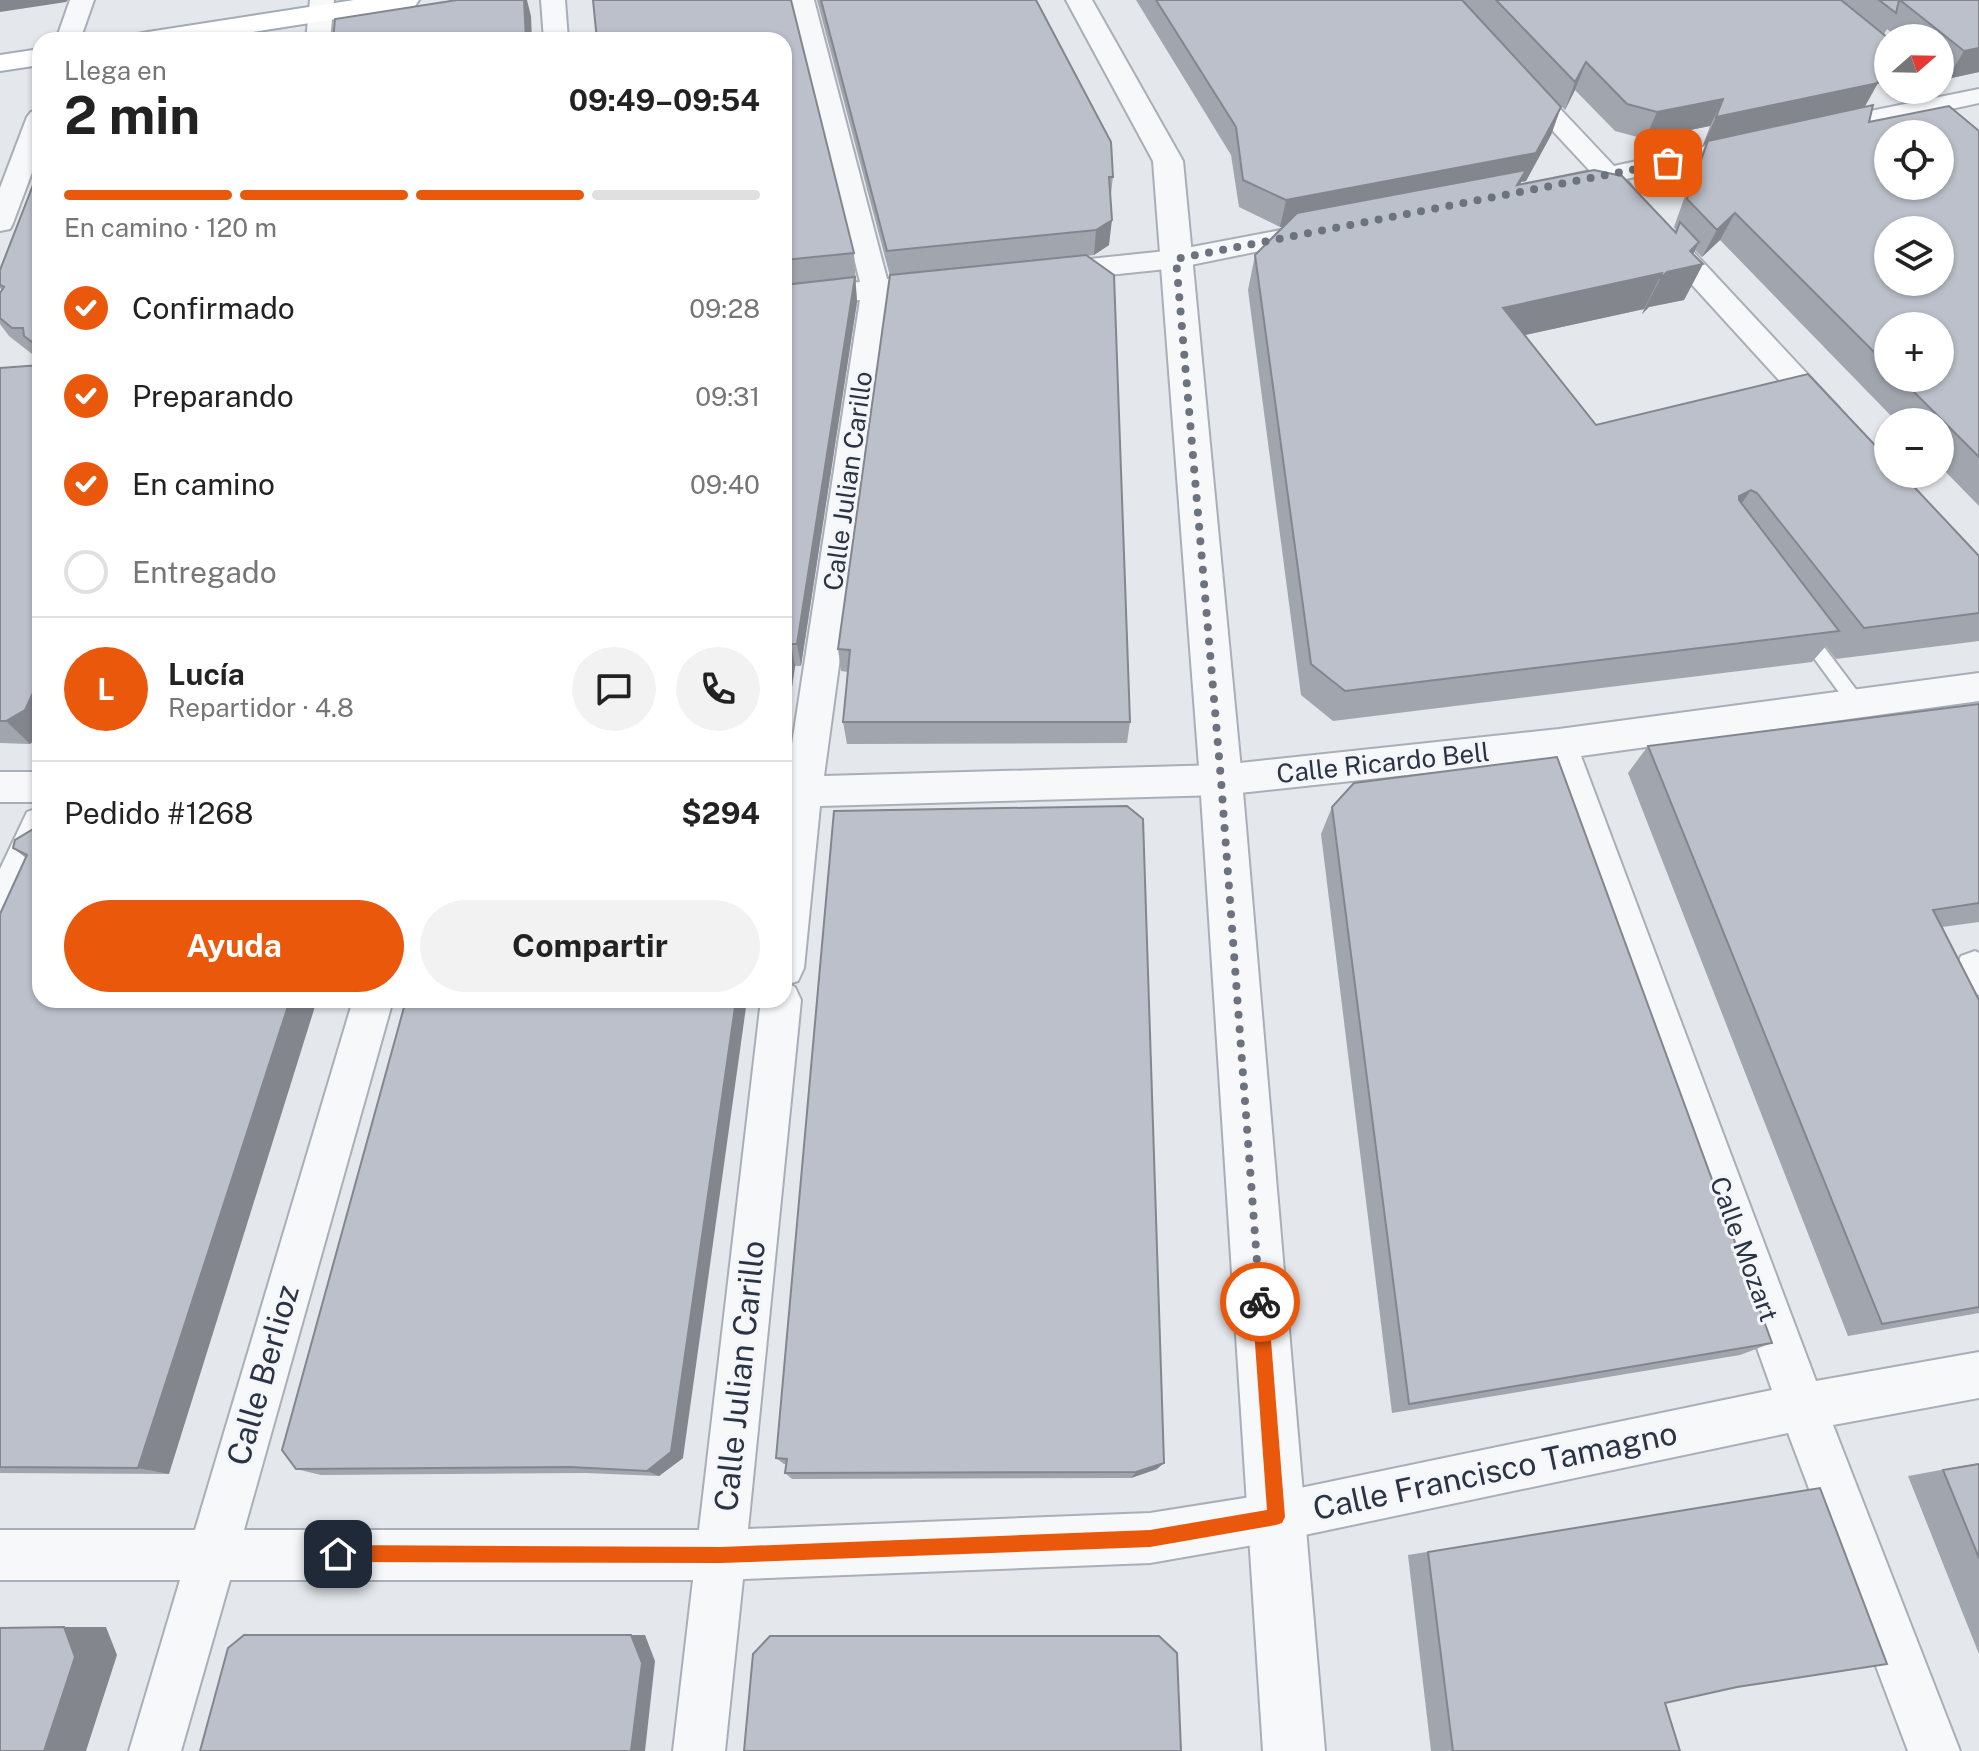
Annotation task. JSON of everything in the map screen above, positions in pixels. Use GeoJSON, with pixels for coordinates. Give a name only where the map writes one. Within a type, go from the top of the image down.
{"type":"FeatureCollection","features":[{"type":"Feature","properties":{"kind":"main road"},"geometry":{"type":"LineString","coordinates":[[211,32],[320,18],[406,0]]}},
{"type":"Feature","properties":{"kind":"main road"},"geometry":{"type":"LineString","coordinates":[[0,63],[32,58]]}},
{"type":"Feature","properties":{"kind":"street"},"geometry":{"type":"LineString","coordinates":[[71,32],[82,0]]}},
{"type":"Feature","properties":{"kind":"street"},"geometry":{"type":"LineString","coordinates":[[553,0],[555,32]]}},
{"type":"Feature","properties":{"kind":"street","name":"Calle Julian Carillo"},"geometry":{"type":"LineString","coordinates":[[792,827],[794,792],[876,290],[802,0]]}},
{"type":"Feature","properties":{"kind":"street"},"geometry":{"type":"LineString","coordinates":[[1079,0],[1168,161],[1221,780],[1294,1751]]}},
{"type":"Feature","properties":{"kind":"street"},"geometry":{"type":"LineString","coordinates":[[1811,0],[1874,51]]}},
{"type":"Feature","properties":{"kind":"street"},"geometry":{"type":"LineString","coordinates":[[1506,66],[1841,429]]}},
{"type":"Feature","properties":{"kind":"street"},"geometry":{"type":"LineString","coordinates":[[1531,191],[1979,96]]}},
{"type":"Feature","properties":{"kind":"street"},"geometry":{"type":"LineString","coordinates":[[0,223],[32,138]]}},
{"type":"Feature","properties":{"kind":"street"},"geometry":{"type":"LineString","coordinates":[[1018,275],[1176,259],[1346,226]]}},
{"type":"Feature","properties":{"kind":"street"},"geometry":{"type":"LineString","coordinates":[[792,297],[970,280]]}},
{"type":"Feature","properties":{"kind":"street","name":"Calle Ricardo Bell"},"geometry":{"type":"LineString","coordinates":[[794,792],[1221,780],[1559,744],[1979,687]]}},
{"type":"Feature","properties":{"kind":"street","name":"Calle Mozart"},"geometry":{"type":"LineString","coordinates":[[1559,744],[1802,1407],[1934,1751]]}},
{"type":"Feature","properties":{"kind":"street"},"geometry":{"type":"LineString","coordinates":[[0,787],[32,787]]}},
{"type":"Feature","properties":{"kind":"street"},"geometry":{"type":"LineString","coordinates":[[0,911],[32,841]]}},
{"type":"Feature","properties":{"kind":"street","name":"Calle Berlioz"},"geometry":{"type":"LineString","coordinates":[[155,1751],[371,1008]]}},
{"type":"Feature","properties":{"kind":"street","name":"Calle Julian Carillo"},"geometry":{"type":"LineString","coordinates":[[699,1751],[780,1008]]}},
{"type":"Feature","properties":{"kind":"street","name":"Calle Francisco Tamagno"},"geometry":{"type":"LineString","coordinates":[[0,1555],[721,1555],[1150,1538],[1276,1517],[1802,1407],[1979,1375]]}},
{"type":"Feature","properties":{"kind":"lane"},"geometry":{"type":"LineString","coordinates":[[1799,625],[1858,705]]}},
{"type":"Feature","properties":{"kind":"building"},"geometry":{"type":"Polygon","coordinates":[[[457,0],[524,0],[526,32],[334,32],[335,19],[457,0]]]}},
{"type":"Feature","properties":{"kind":"building"},"geometry":{"type":"Polygon","coordinates":[[[593,0],[791,0],[854,253],[792,259],[792,32],[596,32],[593,0]]]}},
{"type":"Feature","properties":{"kind":"building"},"geometry":{"type":"Polygon","coordinates":[[[821,0],[1036,0],[1111,142],[1113,177],[1109,177],[1112,220],[1096,230],[887,251],[821,0]]]}},
{"type":"Feature","properties":{"kind":"building"},"geometry":{"type":"Polygon","coordinates":[[[1156,0],[1462,0],[1561,107],[1536,153],[1286,200],[1243,180],[1236,127],[1156,0]]]}},
{"type":"Feature","properties":{"kind":"building"},"geometry":{"type":"Polygon","coordinates":[[[1496,0],[1841,0],[1874,27],[1874,84],[1716,117],[1723,99],[1657,112],[1627,104],[1586,62],[1575,82],[1496,0]]]}},
{"type":"Feature","properties":{"kind":"building"},"geometry":{"type":"Polygon","coordinates":[[[1879,0],[1899,0],[1896,13],[1879,0]]]}},
{"type":"Feature","properties":{"kind":"building"},"geometry":{"type":"Polygon","coordinates":[[[1900,0],[1979,0],[1979,48],[1964,51],[1954,43],[1954,24],[1930,24],[1900,0]]]}},
{"type":"Feature","properties":{"kind":"building"},"geometry":{"type":"Polygon","coordinates":[[[1873,105],[1869,122],[1874,121],[1874,200],[1954,200],[1954,120],[1879,120],[1949,106],[1979,131],[1979,457],[1954,432],[1954,408],[1930,408],[1914,392],[1954,392],[1954,312],[1874,312],[1874,352],[1735,213],[1717,230],[1687,199],[1708,141],[1873,105]]]}},
{"type":"Feature","properties":{"kind":"building"},"geometry":{"type":"Polygon","coordinates":[[[1526,170],[1517,185],[1594,170],[1622,176],[1676,233],[1680,222],[1699,242],[1690,251],[1703,264],[1667,272],[1660,279],[1662,273],[1503,308],[1596,425],[1808,374],[1874,444],[1874,488],[1915,488],[1979,556],[1979,613],[1864,628],[1757,493],[1751,490],[1739,496],[1739,500],[1839,631],[1345,691],[1311,664],[1255,255],[1297,213],[1526,170]]]}},
{"type":"Feature","properties":{"kind":"building"},"geometry":{"type":"Polygon","coordinates":[[[32,188],[32,342],[24,336],[23,328],[12,328],[0,318],[0,293],[4,287],[0,285],[0,270],[32,188]]]}},
{"type":"Feature","properties":{"kind":"building"},"geometry":{"type":"Polygon","coordinates":[[[1086,255],[1114,275],[1130,722],[843,722],[850,650],[838,649],[890,275],[1086,255]]]}},
{"type":"Feature","properties":{"kind":"building"},"geometry":{"type":"Polygon","coordinates":[[[855,277],[797,644],[792,644],[792,284],[855,277]]]}},
{"type":"Feature","properties":{"kind":"building"},"geometry":{"type":"Polygon","coordinates":[[[32,366],[32,695],[25,710],[6,721],[0,721],[0,368],[32,366]]]}},
{"type":"Feature","properties":{"kind":"building"},"geometry":{"type":"Polygon","coordinates":[[[1979,704],[1979,903],[1933,910],[1979,1000],[1979,1307],[1882,1324],[1648,746],[1979,704]]]}},
{"type":"Feature","properties":{"kind":"building"},"geometry":{"type":"Polygon","coordinates":[[[1557,757],[1772,1343],[1409,1404],[1332,807],[1354,783],[1557,757]]]}},
{"type":"Feature","properties":{"kind":"building"},"geometry":{"type":"Polygon","coordinates":[[[1127,806],[1143,819],[1164,1463],[1136,1472],[785,1473],[787,1459],[776,1458],[834,811],[1127,806]]]}},
{"type":"Feature","properties":{"kind":"building"},"geometry":{"type":"Polygon","coordinates":[[[32,830],[32,1008],[287,1008],[138,1468],[0,1467],[0,914],[27,855],[13,848],[15,840],[32,830]]]}},
{"type":"Feature","properties":{"kind":"building"},"geometry":{"type":"Polygon","coordinates":[[[404,1008],[735,1008],[671,1452],[647,1471],[570,1467],[296,1469],[282,1450],[404,1008]]]}},
{"type":"Feature","properties":{"kind":"building"},"geometry":{"type":"Polygon","coordinates":[[[1979,1464],[1979,1558],[1943,1470],[1979,1464]]]}},
{"type":"Feature","properties":{"kind":"building"},"geometry":{"type":"Polygon","coordinates":[[[1820,1488],[1887,1664],[1737,1687],[1665,1703],[1680,1751],[1453,1751],[1428,1552],[1820,1488]]]}},
{"type":"Feature","properties":{"kind":"building"},"geometry":{"type":"Polygon","coordinates":[[[64,1627],[75,1657],[44,1751],[0,1751],[0,1628],[64,1627]]]}},
{"type":"Feature","properties":{"kind":"building"},"geometry":{"type":"Polygon","coordinates":[[[244,1635],[631,1635],[642,1663],[631,1751],[200,1751],[228,1648],[244,1635]]]}},
{"type":"Feature","properties":{"kind":"building"},"geometry":{"type":"Polygon","coordinates":[[[770,1636],[1159,1636],[1177,1653],[1181,1751],[744,1751],[753,1654],[770,1636]]]}},
{"type":"Feature","properties":{"kind":"way so far"},"geometry":{"type":"LineString","coordinates":[[1260,1302],[1221,780],[1176,259],[1668,163]]}},
{"type":"Feature","properties":{"kind":"route"},"geometry":{"type":"LineString","coordinates":[[338,1554],[721,1555],[1150,1538],[1276,1517],[1260,1302]]}}]}
